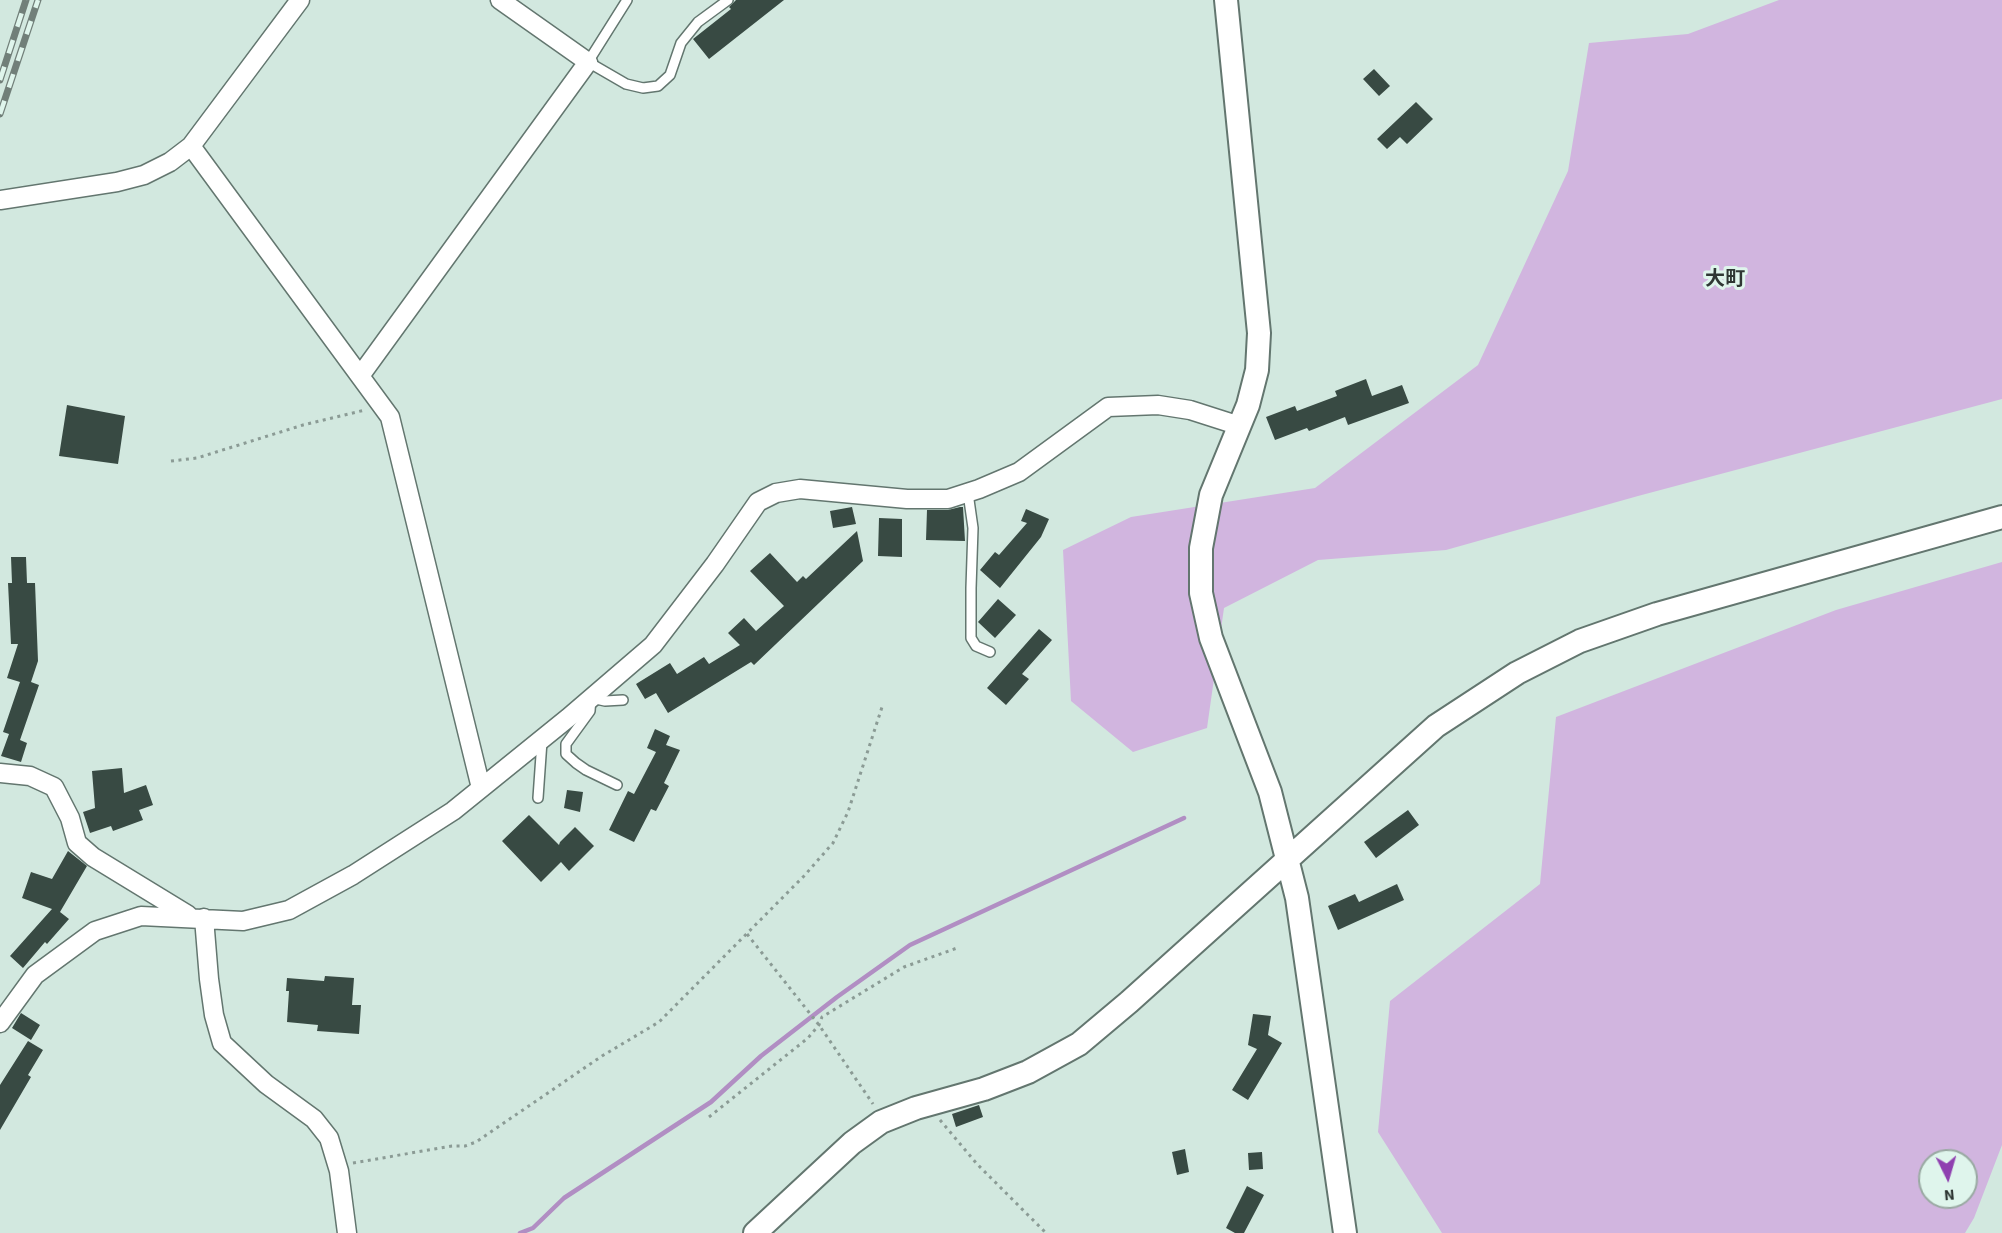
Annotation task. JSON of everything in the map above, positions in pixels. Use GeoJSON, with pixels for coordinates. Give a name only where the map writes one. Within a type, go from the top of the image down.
{"type":"FeatureCollection","features":[{"type":"Feature","properties":{"kind":"street"},"geometry":{"type":"LineString","coordinates":[[0,200],[117,182],[144,175],[170,162],[191,146],[300,0]]}},
{"type":"Feature","properties":{"kind":"street"},"geometry":{"type":"LineString","coordinates":[[360,376],[588,63],[500,0]]}},
{"type":"Feature","properties":{"kind":"street"},"geometry":{"type":"LineString","coordinates":[[1226,0],[1259,333],[1257,370],[1248,405],[1211,495],[1201,548],[1201,593],[1211,638],[1270,792],[1297,897],[1345,1233]]}},
{"type":"Feature","properties":{"kind":"street"},"geometry":{"type":"LineString","coordinates":[[191,146],[390,417],[481,788]]}},
{"type":"Feature","properties":{"kind":"street"},"geometry":{"type":"LineString","coordinates":[[0,1023],[35,975],[94,931],[141,915],[243,921],[289,910],[363,868],[453,811],[653,645],[715,564],[758,501],[776,493],[800,489],[907,499],[948,499],[1018,472],[1108,407],[1158,405],[1190,410],[1240,426]]}},
{"type":"Feature","properties":{"kind":"street"},"geometry":{"type":"LineString","coordinates":[[755,1233],[852,1143],[881,1122],[927,1105],[984,1089],[1028,1072],[1079,1044],[1129,1002],[1436,726],[1517,673],[1580,641],[1657,614],[2002,518]]}},
{"type":"Feature","properties":{"kind":"street"},"geometry":{"type":"LineString","coordinates":[[0,773],[30,776],[54,787],[70,818],[77,843],[93,858],[198,917]]}},
{"type":"Feature","properties":{"kind":"street"},"geometry":{"type":"LineString","coordinates":[[198,917],[212,1003],[222,1043],[266,1084],[314,1119],[329,1138],[338,1165],[347,1233]]}},
{"type":"Feature","properties":{"kind":"lane"},"geometry":{"type":"LineString","coordinates":[[627,0],[588,63],[627,84],[643,88],[658,86],[670,75],[681,43],[698,22],[728,0]]}},
{"type":"Feature","properties":{"kind":"lane"},"geometry":{"type":"LineString","coordinates":[[968,492],[973,528],[971,638],[976,646],[990,652]]}},
{"type":"Feature","properties":{"kind":"lane"},"geometry":{"type":"LineString","coordinates":[[617,785],[586,771],[566,754],[566,744],[590,711],[591,698],[605,701],[623,700]]}},
{"type":"Feature","properties":{"kind":"lane"},"geometry":{"type":"LineString","coordinates":[[538,798],[542,739]]}},
{"type":"Feature","properties":{"kind":"path"},"geometry":{"type":"LineString","coordinates":[[171,461],[197,458],[303,424],[382,406]]}},
{"type":"Feature","properties":{"kind":"path"},"geometry":{"type":"LineString","coordinates":[[338,1165],[452,1146],[465,1146],[476,1142],[602,1056],[659,1022],[821,859],[833,843],[848,812],[883,704]]}},
{"type":"Feature","properties":{"kind":"path"},"geometry":{"type":"LineString","coordinates":[[747,934],[819,1025],[874,1105],[881,1122]]}},
{"type":"Feature","properties":{"kind":"path"},"geometry":{"type":"LineString","coordinates":[[709,1117],[808,1038],[819,1025],[822,1017],[904,967],[957,948]]}},
{"type":"Feature","properties":{"kind":"path"},"geometry":{"type":"LineString","coordinates":[[927,1105],[977,1164],[1046,1233]]}},
{"type":"Feature","properties":{"kind":"shaded area"},"geometry":{"type":"Polygon","coordinates":[[[1779,0],[2002,0],[2002,399],[1446,550],[1318,560],[1224,608],[1207,728],[1133,752],[1071,701],[1063,550],[1131,517],[1315,488],[1478,365],[1568,171],[1589,43],[1688,34],[1779,0]]]}},
{"type":"Feature","properties":{"kind":"shaded area"},"geometry":{"type":"Polygon","coordinates":[[[2002,562],[2002,1145],[1978,1208],[1978,1149],[1918,1149],[1918,1209],[1977,1209],[1965,1233],[1442,1233],[1378,1132],[1390,1001],[1540,884],[1556,717],[1836,610],[2002,562]]]}},
{"type":"Feature","properties":{"kind":"building"},"geometry":{"type":"Polygon","coordinates":[[[736,0],[784,0],[709,59],[693,39],[731,9],[729,7],[736,0]]]}},
{"type":"Feature","properties":{"kind":"building"},"geometry":{"type":"Polygon","coordinates":[[[1374,69],[1390,86],[1379,96],[1363,79],[1374,69]]]}},
{"type":"Feature","properties":{"kind":"building"},"geometry":{"type":"Polygon","coordinates":[[[1416,102],[1433,119],[1407,144],[1400,137],[1387,149],[1377,139],[1416,102]]]}},
{"type":"Feature","properties":{"kind":"building"},"geometry":{"type":"Polygon","coordinates":[[[1366,379],[1372,396],[1402,385],[1409,403],[1348,425],[1345,417],[1309,431],[1307,428],[1275,440],[1266,417],[1295,406],[1297,411],[1337,396],[1335,391],[1366,379]]]}},
{"type":"Feature","properties":{"kind":"building"},"geometry":{"type":"Polygon","coordinates":[[[67,405],[125,416],[118,464],[59,456],[67,405]]]}},
{"type":"Feature","properties":{"kind":"building"},"geometry":{"type":"Polygon","coordinates":[[[852,507],[856,524],[833,528],[830,511],[852,507]]]}},
{"type":"Feature","properties":{"kind":"building"},"geometry":{"type":"Polygon","coordinates":[[[963,507],[965,541],[926,540],[927,510],[948,510],[963,507]]]}},
{"type":"Feature","properties":{"kind":"building"},"geometry":{"type":"Polygon","coordinates":[[[1026,509],[1049,519],[1041,537],[1000,588],[980,570],[995,552],[999,555],[1027,523],[1021,521],[1026,509]]]}},
{"type":"Feature","properties":{"kind":"building"},"geometry":{"type":"Polygon","coordinates":[[[879,518],[902,519],[902,557],[878,556],[879,518]]]}},
{"type":"Feature","properties":{"kind":"building"},"geometry":{"type":"Polygon","coordinates":[[[857,531],[863,561],[754,665],[751,662],[668,713],[656,693],[645,699],[636,684],[670,663],[677,674],[704,657],[709,664],[740,645],[728,633],[744,618],[756,631],[784,606],[750,571],[770,553],[797,582],[803,576],[806,579],[857,531]]]}},
{"type":"Feature","properties":{"kind":"building"},"geometry":{"type":"Polygon","coordinates":[[[11,557],[26,557],[27,583],[35,583],[38,661],[31,682],[39,685],[20,740],[27,743],[21,762],[1,756],[9,734],[3,732],[20,682],[7,678],[18,644],[11,644],[8,583],[12,583],[11,557]]]}},
{"type":"Feature","properties":{"kind":"building"},"geometry":{"type":"Polygon","coordinates":[[[998,599],[1016,615],[995,638],[978,622],[998,599]]]}},
{"type":"Feature","properties":{"kind":"building"},"geometry":{"type":"Polygon","coordinates":[[[1039,629],[1052,640],[1022,674],[1029,679],[1006,705],[987,688],[1039,629]]]}},
{"type":"Feature","properties":{"kind":"building"},"geometry":{"type":"Polygon","coordinates":[[[655,729],[670,736],[666,745],[680,750],[664,783],[669,786],[656,811],[651,809],[634,842],[609,830],[628,791],[634,794],[656,752],[647,748],[655,729]]]}},
{"type":"Feature","properties":{"kind":"building"},"geometry":{"type":"Polygon","coordinates":[[[122,768],[124,793],[146,785],[153,805],[139,810],[143,820],[113,831],[111,826],[90,833],[83,812],[95,808],[92,771],[122,768]]]}},
{"type":"Feature","properties":{"kind":"building"},"geometry":{"type":"Polygon","coordinates":[[[567,790],[583,792],[580,812],[564,808],[567,790]]]}},
{"type":"Feature","properties":{"kind":"building"},"geometry":{"type":"Polygon","coordinates":[[[1408,810],[1419,825],[1376,858],[1364,842],[1408,810]]]}},
{"type":"Feature","properties":{"kind":"building"},"geometry":{"type":"Polygon","coordinates":[[[529,815],[559,845],[575,827],[594,846],[569,871],[561,862],[541,882],[502,841],[529,815]]]}},
{"type":"Feature","properties":{"kind":"building"},"geometry":{"type":"Polygon","coordinates":[[[68,851],[87,866],[60,912],[69,919],[23,968],[10,956],[52,909],[22,898],[31,872],[52,879],[68,851]]]}},
{"type":"Feature","properties":{"kind":"building"},"geometry":{"type":"Polygon","coordinates":[[[1397,884],[1404,900],[1338,930],[1328,906],[1355,894],[1359,902],[1397,884]]]}},
{"type":"Feature","properties":{"kind":"building"},"geometry":{"type":"Polygon","coordinates":[[[325,976],[354,978],[352,1005],[361,1005],[359,1034],[317,1031],[318,1025],[287,1022],[289,991],[286,991],[287,978],[324,981],[325,976]]]}},
{"type":"Feature","properties":{"kind":"building"},"geometry":{"type":"Polygon","coordinates":[[[21,1013],[40,1025],[31,1040],[12,1028],[21,1013]]]}},
{"type":"Feature","properties":{"kind":"building"},"geometry":{"type":"Polygon","coordinates":[[[1253,1014],[1271,1016],[1268,1035],[1282,1043],[1248,1100],[1232,1090],[1257,1049],[1248,1045],[1253,1014]]]}},
{"type":"Feature","properties":{"kind":"building"},"geometry":{"type":"Polygon","coordinates":[[[28,1041],[43,1050],[28,1075],[31,1077],[0,1130],[0,1085],[28,1041]]]}},
{"type":"Feature","properties":{"kind":"building"},"geometry":{"type":"Polygon","coordinates":[[[979,1105],[983,1117],[956,1127],[952,1114],[979,1105]]]}},
{"type":"Feature","properties":{"kind":"building"},"geometry":{"type":"Polygon","coordinates":[[[1185,1149],[1189,1172],[1177,1175],[1172,1152],[1185,1149]]]}},
{"type":"Feature","properties":{"kind":"building"},"geometry":{"type":"Polygon","coordinates":[[[1262,1152],[1263,1169],[1249,1170],[1248,1153],[1262,1152]]]}},
{"type":"Feature","properties":{"kind":"building"},"geometry":{"type":"Polygon","coordinates":[[[1247,1186],[1264,1195],[1244,1233],[1235,1233],[1226,1228],[1247,1186]]]}},
{"type":"Feature","properties":{"kind":"waterway"},"geometry":{"type":"LineString","coordinates":[[520,1233],[533,1228],[564,1198],[711,1102],[761,1056],[837,997],[910,945],[1184,818]]}},
{"type":"Feature","properties":{"kind":"railway"},"geometry":{"type":"LineString","coordinates":[[0,80],[26,0]]}},
{"type":"Feature","properties":{"kind":"railway"},"geometry":{"type":"LineString","coordinates":[[0,114],[38,0]]}},
{"type":"Feature","properties":{"kind":"district","name":"大町"},"geometry":{"type":"Point","coordinates":[1725,281]}}]}
